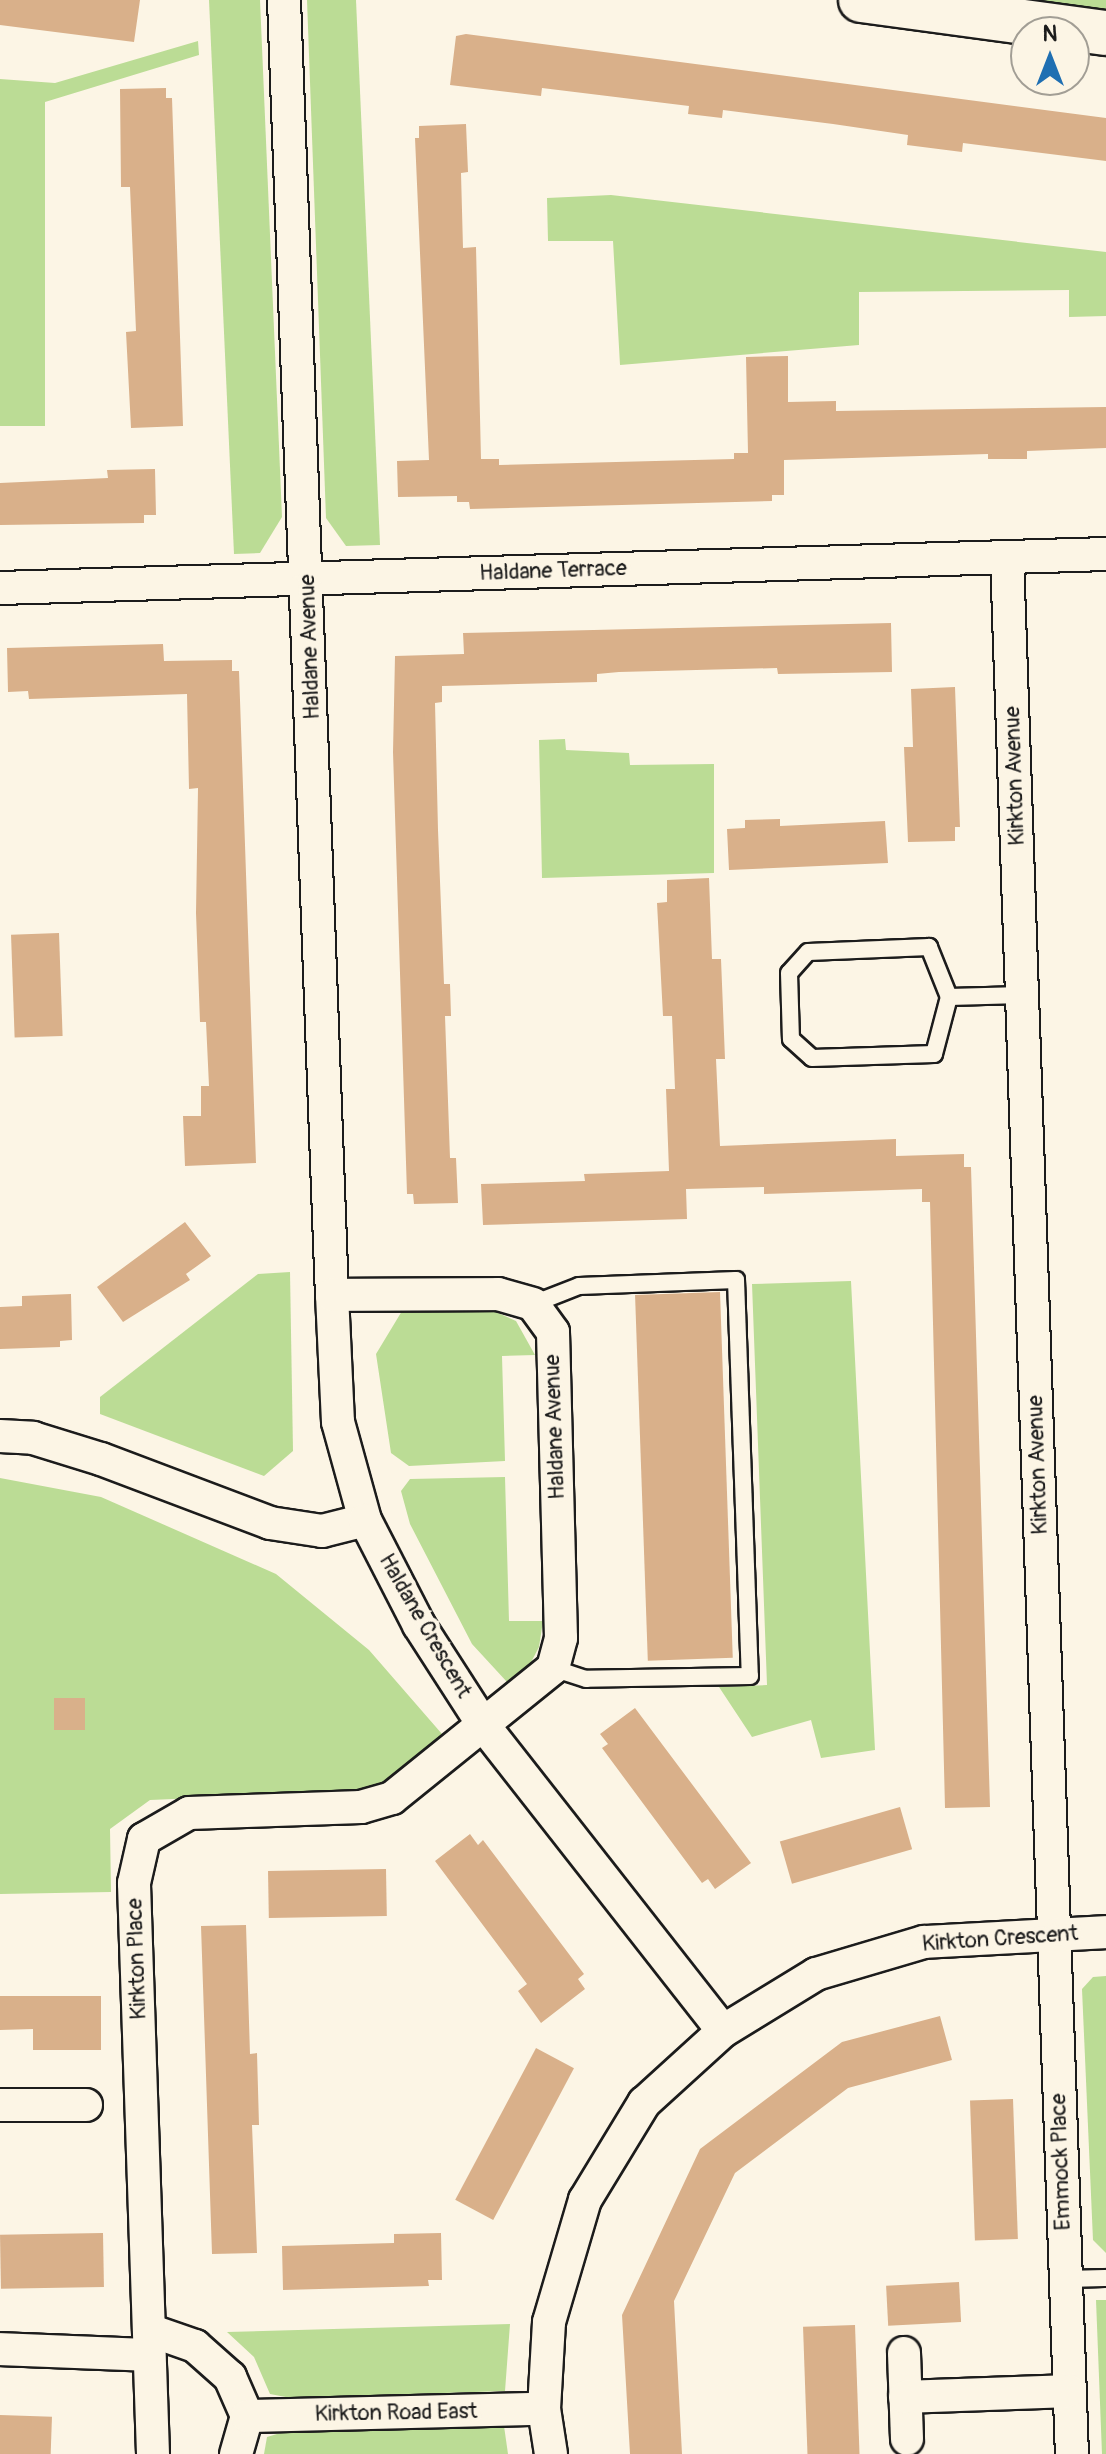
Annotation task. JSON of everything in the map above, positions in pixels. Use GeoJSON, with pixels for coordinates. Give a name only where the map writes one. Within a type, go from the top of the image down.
{"type":"FeatureCollection","features":[{"type":"Feature","properties":{"kind":"street","name":"Haldane Avenue"},"geometry":{"type":"LineString","coordinates":[[284,0],[338,1422],[365,1520]]}},
{"type":"Feature","properties":{"kind":"street"},"geometry":{"type":"LineString","coordinates":[[861,0],[1106,33]]}},
{"type":"Feature","properties":{"kind":"street","name":"Haldane Terrace"},"geometry":{"type":"LineString","coordinates":[[0,588],[1106,554]]}},
{"type":"Feature","properties":{"kind":"street","name":"Kirkton Avenue"},"geometry":{"type":"LineString","coordinates":[[1007,557],[1052,1934]]}},
{"type":"Feature","properties":{"kind":"street"},"geometry":{"type":"LineString","coordinates":[[332,1295],[498,1294],[533,1304]]}},
{"type":"Feature","properties":{"kind":"street","name":"Haldane Avenue"},"geometry":{"type":"LineString","coordinates":[[533,1304],[553,1332],[561,1638],[553,1668]]}},
{"type":"Feature","properties":{"kind":"street"},"geometry":{"type":"LineString","coordinates":[[0,1436],[33,1438],[101,1459],[270,1523],[322,1531],[365,1520]]}},
{"type":"Feature","properties":{"kind":"street","name":"Haldane Crescent"},"geometry":{"type":"LineString","coordinates":[[365,1520],[419,1625],[484,1726],[723,2031]]}},
{"type":"Feature","properties":{"kind":"street"},"geometry":{"type":"LineString","coordinates":[[484,1726],[553,1668]]}},
{"type":"Feature","properties":{"kind":"street","name":"Kirkton Place"},"geometry":{"type":"LineString","coordinates":[[153,2454],[134,1883],[144,1839],[189,1813],[361,1807],[392,1798],[484,1726]]}},
{"type":"Feature","properties":{"kind":"street","name":"Kirkton Crescent"},"geometry":{"type":"LineString","coordinates":[[551,2454],[544,2409],[549,2322],[585,2200],[644,2103],[723,2031],[829,1970],[924,1942],[1106,1932]]}},
{"type":"Feature","properties":{"kind":"street","name":"Emmock Place"},"geometry":{"type":"LineString","coordinates":[[1052,1934],[1072,2454]]}},
{"type":"Feature","properties":{"kind":"street"},"geometry":{"type":"LineString","coordinates":[[0,2105],[86,2105]]}},
{"type":"Feature","properties":{"kind":"street"},"geometry":{"type":"LineString","coordinates":[[0,2349],[149,2342],[195,2346],[230,2377],[247,2416],[236,2454]]}},
{"type":"Feature","properties":{"kind":"street"},"geometry":{"type":"LineString","coordinates":[[904,2353],[907,2439]]}},
{"type":"Feature","properties":{"kind":"street"},"geometry":{"type":"LineString","coordinates":[[905,2397],[1069,2391]]}},
{"type":"Feature","properties":{"kind":"street","name":"Kirkton Road East"},"geometry":{"type":"LineString","coordinates":[[247,2416],[544,2409]]}},
{"type":"Feature","properties":{"kind":"lane"},"geometry":{"type":"LineString","coordinates":[[929,947],[949,997],[934,1054],[812,1058],[791,1039],[789,973],[808,952],[929,947]]}},
{"type":"Feature","properties":{"kind":"lane"},"geometry":{"type":"LineString","coordinates":[[949,997],[1022,995]]}},
{"type":"Feature","properties":{"kind":"lane"},"geometry":{"type":"LineString","coordinates":[[533,1304],[579,1286],[736,1280],[750,1676],[586,1679],[553,1668]]}},
{"type":"Feature","properties":{"kind":"lane"},"geometry":{"type":"LineString","coordinates":[[1065,2279],[1106,2278]]}},
{"type":"Feature","properties":{"kind":"green space"},"geometry":{"type":"Polygon","coordinates":[[[209,0],[260,0],[282,517],[260,553],[234,554],[209,0]]]}},
{"type":"Feature","properties":{"kind":"green space"},"geometry":{"type":"Polygon","coordinates":[[[307,0],[356,0],[380,545],[346,546],[326,518],[307,0]]]}},
{"type":"Feature","properties":{"kind":"green space"},"geometry":{"type":"Polygon","coordinates":[[[937,0],[1106,0],[1106,22],[1090,20],[1090,16],[1060,16],[937,0]]]}},
{"type":"Feature","properties":{"kind":"green space"},"geometry":{"type":"Polygon","coordinates":[[[198,41],[199,55],[45,102],[45,426],[0,426],[0,79],[55,83],[198,41]]]}},
{"type":"Feature","properties":{"kind":"green space"},"geometry":{"type":"Polygon","coordinates":[[[611,195],[1106,252],[1106,316],[1069,317],[1069,290],[859,292],[859,345],[620,365],[613,241],[548,241],[547,198],[611,195]]]}},
{"type":"Feature","properties":{"kind":"green space"},"geometry":{"type":"Polygon","coordinates":[[[565,739],[566,750],[629,753],[630,765],[714,764],[714,873],[542,878],[539,740],[565,739]]]}},
{"type":"Feature","properties":{"kind":"green space"},"geometry":{"type":"Polygon","coordinates":[[[290,1272],[293,1451],[264,1476],[100,1414],[100,1397],[258,1274],[290,1272]]]}},
{"type":"Feature","properties":{"kind":"green space"},"geometry":{"type":"Polygon","coordinates":[[[851,1281],[875,1750],[821,1758],[811,1720],[752,1737],[719,1687],[767,1685],[752,1284],[851,1281]]]}},
{"type":"Feature","properties":{"kind":"green space"},"geometry":{"type":"Polygon","coordinates":[[[489,1309],[516,1321],[535,1355],[502,1356],[505,1461],[409,1466],[391,1453],[376,1354],[402,1311],[489,1309]]]}},
{"type":"Feature","properties":{"kind":"green space"},"geometry":{"type":"Polygon","coordinates":[[[505,1477],[509,1621],[543,1621],[539,1647],[527,1670],[507,1682],[472,1644],[410,1524],[401,1491],[410,1479],[505,1477]]]}},
{"type":"Feature","properties":{"kind":"green space"},"geometry":{"type":"Polygon","coordinates":[[[0,1478],[101,1497],[276,1574],[369,1650],[442,1734],[401,1774],[365,1791],[150,1800],[110,1829],[111,1892],[0,1894],[0,1478]]]}},
{"type":"Feature","properties":{"kind":"green space"},"geometry":{"type":"Polygon","coordinates":[[[1106,1976],[1106,2253],[1093,2240],[1082,1989],[1093,1977],[1106,1976]]]}},
{"type":"Feature","properties":{"kind":"green space"},"geometry":{"type":"Polygon","coordinates":[[[1096,2300],[1106,2300],[1106,2454],[1102,2454],[1096,2300]]]}},
{"type":"Feature","properties":{"kind":"green space"},"geometry":{"type":"Polygon","coordinates":[[[510,2324],[505,2391],[291,2398],[270,2394],[254,2357],[227,2332],[510,2324]]]}},
{"type":"Feature","properties":{"kind":"green space"},"geometry":{"type":"Polygon","coordinates":[[[504,2426],[508,2454],[264,2454],[267,2437],[287,2431],[504,2426]]]}},
{"type":"Feature","properties":{"kind":"building"},"geometry":{"type":"Polygon","coordinates":[[[0,0],[140,0],[134,42],[0,25],[0,0]]]}},
{"type":"Feature","properties":{"kind":"building"},"geometry":{"type":"Polygon","coordinates":[[[466,34],[1106,118],[1106,161],[963,143],[962,152],[907,145],[908,135],[833,124],[723,110],[722,118],[688,114],[689,106],[542,88],[541,96],[450,85],[456,36],[466,34]]]}},
{"type":"Feature","properties":{"kind":"building"},"geometry":{"type":"Polygon","coordinates":[[[166,88],[166,98],[172,98],[183,426],[131,428],[126,332],[136,331],[130,187],[121,187],[120,89],[166,88]]]}},
{"type":"Feature","properties":{"kind":"building"},"geometry":{"type":"Polygon","coordinates":[[[466,124],[468,172],[461,173],[463,248],[476,247],[481,459],[499,459],[499,465],[734,459],[734,453],[748,453],[746,357],[788,356],[788,402],[836,401],[836,411],[1106,407],[1106,448],[1027,451],[1027,459],[988,459],[988,454],[784,460],[784,495],[772,495],[772,501],[470,509],[469,502],[457,502],[457,496],[398,497],[397,461],[429,460],[415,138],[419,138],[419,126],[466,124]]]}},
{"type":"Feature","properties":{"kind":"building"},"geometry":{"type":"Polygon","coordinates":[[[155,469],[156,515],[144,515],[144,523],[0,525],[0,483],[108,478],[107,470],[155,469]]]}},
{"type":"Feature","properties":{"kind":"building"},"geometry":{"type":"Polygon","coordinates":[[[891,623],[892,672],[778,674],[777,668],[619,672],[597,674],[597,682],[442,686],[442,702],[435,703],[438,830],[444,984],[450,984],[451,1016],[445,1016],[450,1158],[456,1158],[458,1203],[414,1204],[413,1194],[407,1194],[393,752],[395,656],[464,654],[463,633],[891,623]]]}},
{"type":"Feature","properties":{"kind":"building"},"geometry":{"type":"Polygon","coordinates":[[[163,644],[164,661],[232,660],[232,671],[239,671],[256,1163],[185,1166],[183,1116],[201,1116],[201,1086],[209,1086],[206,1022],[200,1022],[196,913],[198,788],[189,789],[187,694],[29,699],[28,691],[8,692],[7,648],[163,644]]]}},
{"type":"Feature","properties":{"kind":"building"},"geometry":{"type":"Polygon","coordinates":[[[955,687],[960,827],[955,827],[955,841],[908,842],[904,747],[913,747],[911,689],[955,687]]]}},
{"type":"Feature","properties":{"kind":"building"},"geometry":{"type":"Polygon","coordinates":[[[780,819],[780,826],[885,821],[888,863],[729,870],[727,829],[745,828],[745,820],[780,819]]]}},
{"type":"Feature","properties":{"kind":"building"},"geometry":{"type":"Polygon","coordinates":[[[709,878],[712,959],[721,959],[725,1059],[716,1059],[720,1146],[896,1139],[896,1156],[964,1154],[964,1167],[971,1167],[990,1807],[945,1808],[930,1202],[922,1202],[922,1189],[764,1194],[764,1187],[686,1189],[687,1219],[483,1225],[481,1184],[585,1181],[584,1174],[669,1171],[666,1089],[675,1089],[672,1016],[663,1016],[657,903],[667,902],[667,880],[709,878]]]}},
{"type":"Feature","properties":{"kind":"building"},"geometry":{"type":"Polygon","coordinates":[[[59,933],[63,1036],[15,1038],[11,935],[59,933]]]}},
{"type":"Feature","properties":{"kind":"building"},"geometry":{"type":"Polygon","coordinates":[[[185,1222],[211,1256],[186,1274],[190,1280],[123,1322],[97,1287],[185,1222]]]}},
{"type":"Feature","properties":{"kind":"building"},"geometry":{"type":"Polygon","coordinates":[[[720,1292],[733,1658],[648,1661],[635,1295],[720,1292]]]}},
{"type":"Feature","properties":{"kind":"building"},"geometry":{"type":"Polygon","coordinates":[[[71,1294],[72,1340],[60,1341],[60,1347],[0,1349],[0,1307],[22,1306],[22,1296],[71,1294]]]}},
{"type":"Feature","properties":{"kind":"building"},"geometry":{"type":"Polygon","coordinates":[[[54,1698],[85,1698],[85,1730],[54,1730],[54,1698]]]}},
{"type":"Feature","properties":{"kind":"building"},"geometry":{"type":"Polygon","coordinates":[[[635,1708],[751,1863],[715,1889],[708,1879],[702,1883],[602,1748],[608,1744],[600,1734],[635,1708]]]}},
{"type":"Feature","properties":{"kind":"building"},"geometry":{"type":"Polygon","coordinates":[[[900,1807],[912,1849],[792,1884],[780,1841],[900,1807]]]}},
{"type":"Feature","properties":{"kind":"building"},"geometry":{"type":"Polygon","coordinates":[[[470,1834],[478,1845],[483,1840],[584,1974],[578,1979],[585,1989],[541,2023],[518,1991],[527,1984],[435,1861],[470,1834]]]}},
{"type":"Feature","properties":{"kind":"building"},"geometry":{"type":"Polygon","coordinates":[[[386,1869],[387,1916],[269,1918],[268,1871],[386,1869]]]}},
{"type":"Feature","properties":{"kind":"building"},"geometry":{"type":"Polygon","coordinates":[[[246,1925],[250,2054],[257,2053],[259,2125],[252,2125],[257,2253],[212,2254],[201,1926],[246,1925]]]}},
{"type":"Feature","properties":{"kind":"building"},"geometry":{"type":"Polygon","coordinates":[[[0,1996],[101,1996],[101,2050],[33,2050],[33,2029],[0,2030],[0,1996]]]}},
{"type":"Feature","properties":{"kind":"building"},"geometry":{"type":"Polygon","coordinates":[[[940,2016],[952,2060],[848,2088],[735,2173],[674,2301],[682,2454],[630,2454],[622,2315],[700,2149],[842,2042],[940,2016]]]}},
{"type":"Feature","properties":{"kind":"building"},"geometry":{"type":"Polygon","coordinates":[[[536,2048],[574,2068],[493,2220],[455,2200],[536,2048]]]}},
{"type":"Feature","properties":{"kind":"building"},"geometry":{"type":"Polygon","coordinates":[[[1013,2099],[1018,2239],[975,2240],[970,2101],[1013,2099]]]}},
{"type":"Feature","properties":{"kind":"building"},"geometry":{"type":"Polygon","coordinates":[[[103,2233],[104,2287],[1,2289],[0,2235],[103,2233]]]}},
{"type":"Feature","properties":{"kind":"building"},"geometry":{"type":"Polygon","coordinates":[[[441,2233],[442,2280],[428,2280],[429,2286],[283,2290],[282,2246],[394,2243],[394,2234],[441,2233]]]}},
{"type":"Feature","properties":{"kind":"building"},"geometry":{"type":"Polygon","coordinates":[[[959,2282],[961,2322],[888,2326],[886,2286],[959,2282]]]}},
{"type":"Feature","properties":{"kind":"building"},"geometry":{"type":"Polygon","coordinates":[[[855,2325],[860,2454],[807,2454],[803,2327],[855,2325]]]}},
{"type":"Feature","properties":{"kind":"building"},"geometry":{"type":"Polygon","coordinates":[[[0,2415],[52,2417],[51,2454],[0,2454],[0,2415]]]}}]}
